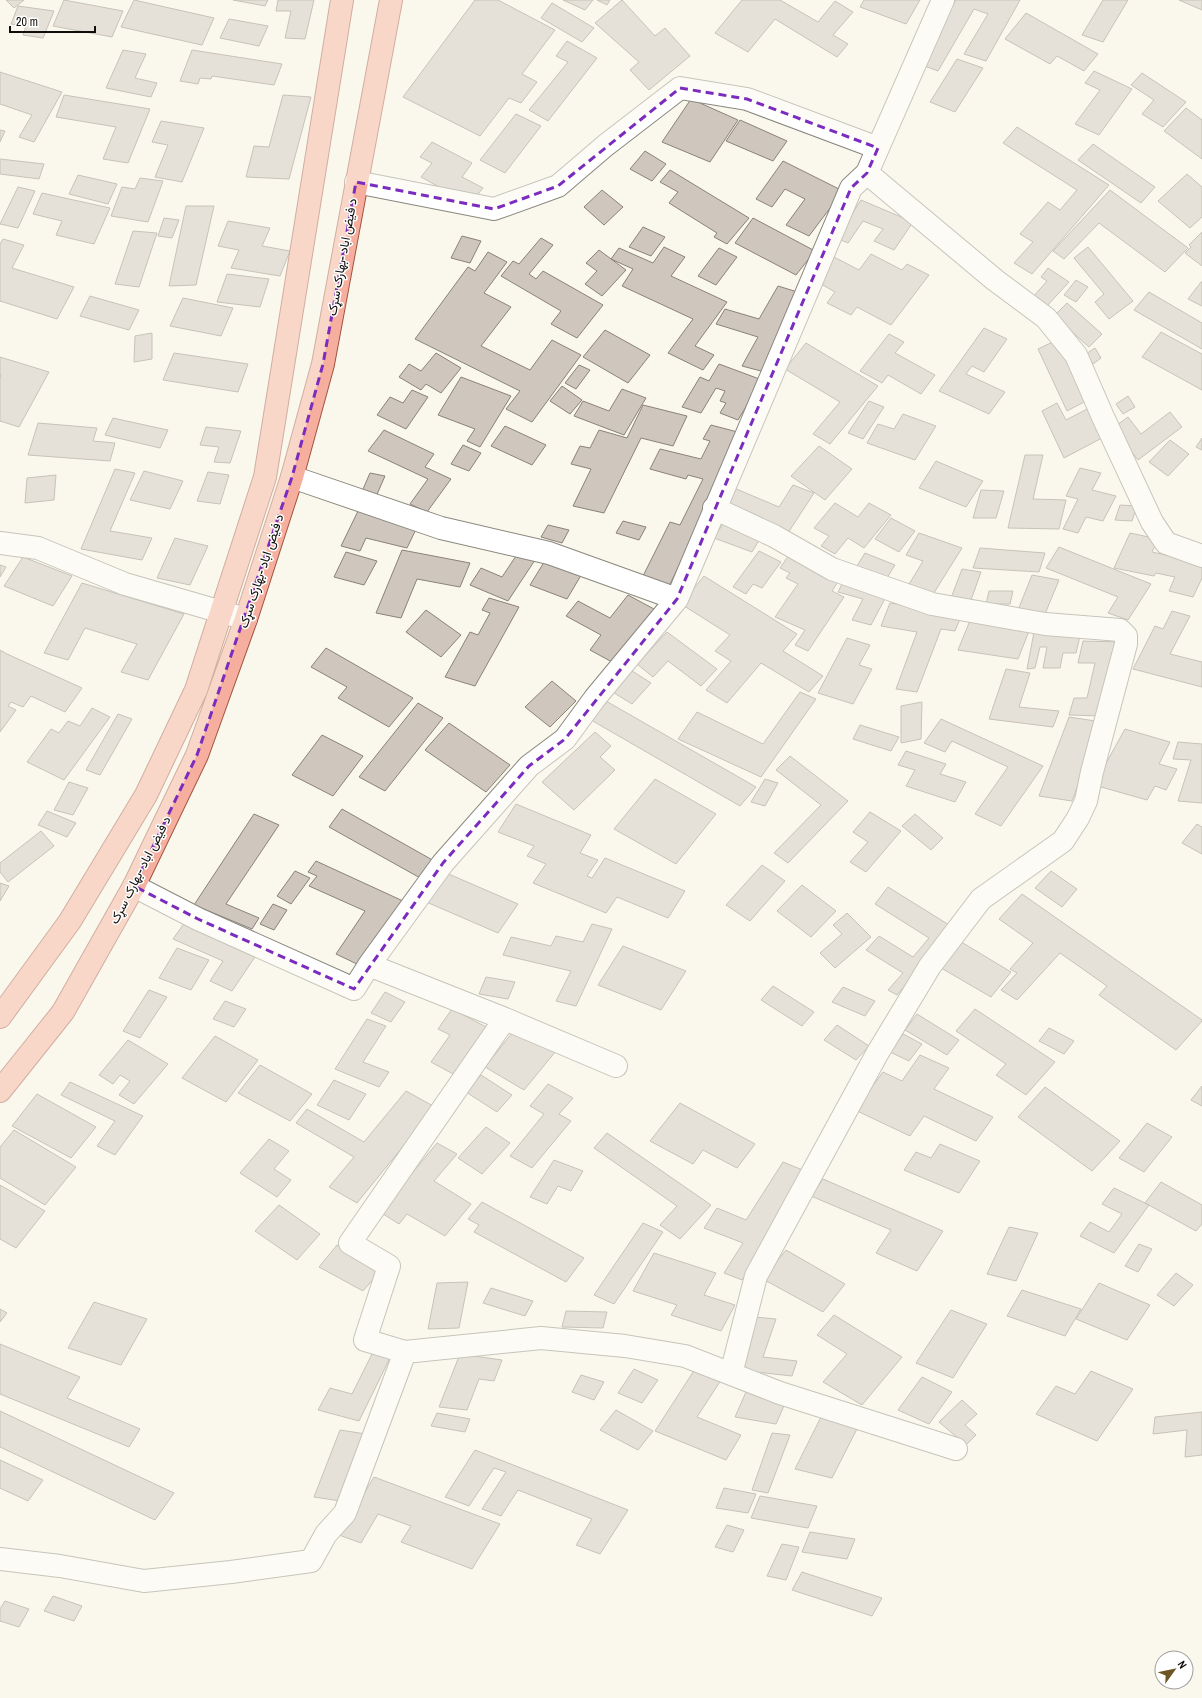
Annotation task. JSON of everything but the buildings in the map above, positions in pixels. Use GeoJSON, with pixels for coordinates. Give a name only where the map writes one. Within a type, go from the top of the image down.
{"type":"FeatureCollection","features":[{"type":"Feature","properties":{"kind":"main road","name":"د فیض اباد -بهارک سړک"},"geometry":{"type":"LineString","coordinates":[[0,1017],[70,921],[146,795],[196,690],[265,477],[342,0]]}},
{"type":"Feature","properties":{"kind":"main road","name":"د فیض اباد -بهارک سړک"},"geometry":{"type":"LineString","coordinates":[[0,1091],[63,1012],[134,886],[197,755],[246,619],[292,477],[323,364],[391,0]]}},
{"type":"Feature","properties":{"kind":"street"},"geometry":{"type":"LineString","coordinates":[[134,886],[198,919],[354,989],[369,965],[443,863],[529,766],[565,739],[595,698],[676,599],[851,188],[867,173],[942,0]]}},
{"type":"Feature","properties":{"kind":"street"},"geometry":{"type":"LineString","coordinates":[[356,182],[494,209],[558,186],[606,145],[680,88],[747,99],[878,148]]}},
{"type":"Feature","properties":{"kind":"street"},"geometry":{"type":"LineString","coordinates":[[867,173],[995,280],[1046,318],[1076,355],[1152,522],[1166,543],[1202,556]]}},
{"type":"Feature","properties":{"kind":"street"},"geometry":{"type":"LineString","coordinates":[[292,477],[441,528],[549,553],[676,599]]}},
{"type":"Feature","properties":{"kind":"street"},"geometry":{"type":"LineString","coordinates":[[714,508],[774,536],[832,569],[932,604],[1044,624],[1120,630],[1126,636],[1126,644],[1092,772],[1086,801],[1078,818],[1063,841],[981,899],[930,966],[876,1054],[756,1276],[731,1374]]}},
{"type":"Feature","properties":{"kind":"street"},"geometry":{"type":"LineString","coordinates":[[0,543],[38,548],[125,584],[246,619]]}},
{"type":"Feature","properties":{"kind":"street"},"geometry":{"type":"LineString","coordinates":[[369,965],[616,1066]]}},
{"type":"Feature","properties":{"kind":"street"},"geometry":{"type":"LineString","coordinates":[[504,1019],[350,1242],[389,1266],[365,1340],[405,1352],[541,1338],[625,1346],[685,1356],[780,1392],[956,1449]]}},
{"type":"Feature","properties":{"kind":"street"},"geometry":{"type":"LineString","coordinates":[[0,1559],[60,1566],[144,1581],[231,1572],[311,1561],[326,1534],[345,1513],[405,1352]]}},
{"type":"Feature","properties":{"kind":"highlighted area"},"geometry":{"type":"Polygon","coordinates":[[[680,88],[747,99],[878,148],[867,173],[851,188],[677,599],[565,739],[529,766],[443,863],[354,989],[198,919],[134,886],[197,755],[292,477],[323,364],[356,182],[494,209],[558,186],[680,88]]]}}]}
